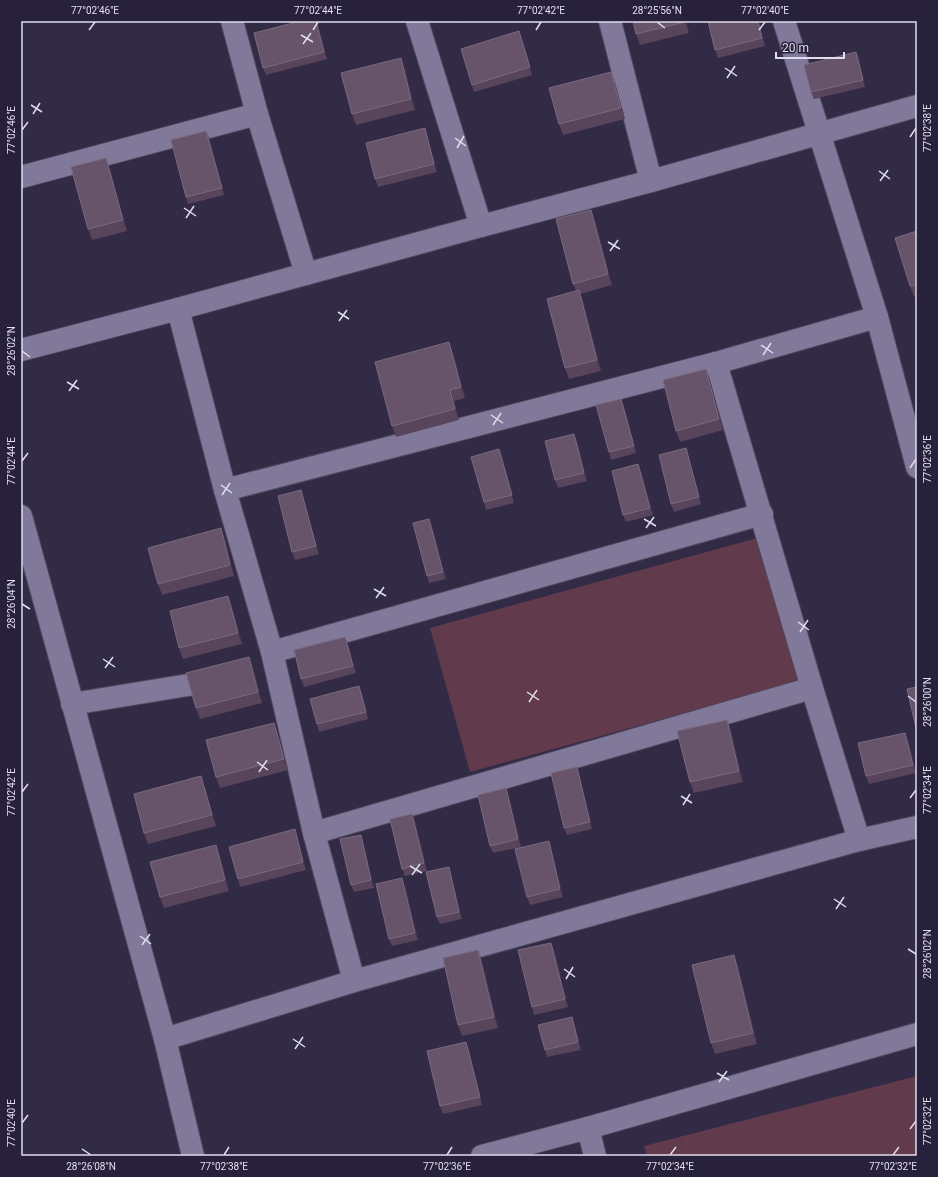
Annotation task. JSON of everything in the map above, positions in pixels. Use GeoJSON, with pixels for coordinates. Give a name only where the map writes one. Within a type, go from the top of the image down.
{"type":"FeatureCollection","features":[{"type":"Feature","properties":{"kind":"street"},"geometry":{"type":"LineString","coordinates":[[232,21],[257,114],[306,274]]}},
{"type":"Feature","properties":{"kind":"street"},"geometry":{"type":"LineString","coordinates":[[417,21],[481,226]]}},
{"type":"Feature","properties":{"kind":"street"},"geometry":{"type":"LineString","coordinates":[[610,21],[651,181]]}},
{"type":"Feature","properties":{"kind":"street"},"geometry":{"type":"LineString","coordinates":[[784,21],[877,317],[917,467]]}},
{"type":"Feature","properties":{"kind":"street"},"geometry":{"type":"LineString","coordinates":[[21,350],[178,310],[481,226],[651,181],[917,106]]}},
{"type":"Feature","properties":{"kind":"street"},"geometry":{"type":"LineString","coordinates":[[21,176],[257,114]]}},
{"type":"Feature","properties":{"kind":"street"},"geometry":{"type":"LineString","coordinates":[[178,310],[225,490],[272,652],[314,833],[354,981]]}},
{"type":"Feature","properties":{"kind":"street"},"geometry":{"type":"LineString","coordinates":[[225,490],[716,363],[877,317]]}},
{"type":"Feature","properties":{"kind":"street"},"geometry":{"type":"LineString","coordinates":[[716,363],[762,514],[812,688],[859,840]]}},
{"type":"Feature","properties":{"kind":"street"},"geometry":{"type":"LineString","coordinates":[[272,652],[762,514]]}},
{"type":"Feature","properties":{"kind":"street"},"geometry":{"type":"LineString","coordinates":[[21,516],[27,568],[72,704],[165,1039],[193,1156]]}},
{"type":"Feature","properties":{"kind":"street"},"geometry":{"type":"LineString","coordinates":[[72,704],[188,685]]}},
{"type":"Feature","properties":{"kind":"street"},"geometry":{"type":"LineString","coordinates":[[314,833],[812,688]]}},
{"type":"Feature","properties":{"kind":"street"},"geometry":{"type":"LineString","coordinates":[[165,1039],[354,981],[859,840],[917,827]]}},
{"type":"Feature","properties":{"kind":"street"},"geometry":{"type":"LineString","coordinates":[[482,1156],[588,1128],[917,1034]]}},
{"type":"Feature","properties":{"kind":"street"},"geometry":{"type":"LineString","coordinates":[[588,1128],[595,1156]]}},
{"type":"Feature","properties":{"kind":"shaded area"},"geometry":{"type":"Polygon","coordinates":[[[761,537],[801,681],[470,772],[430,628],[761,537]]]}},
{"type":"Feature","properties":{"kind":"shaded area"},"geometry":{"type":"Polygon","coordinates":[[[917,1076],[917,1156],[647,1156],[644,1146],[917,1076]]]}},
{"type":"Feature","properties":{"kind":"building"},"geometry":{"type":"Polygon","coordinates":[[[301,21],[316,21],[324,52],[263,68],[254,33],[301,21]]]}},
{"type":"Feature","properties":{"kind":"building"},"geometry":{"type":"Polygon","coordinates":[[[633,21],[685,21],[685,22],[636,34],[633,21]]]}},
{"type":"Feature","properties":{"kind":"building"},"geometry":{"type":"Polygon","coordinates":[[[708,21],[758,21],[762,38],[715,50],[708,21]]]}},
{"type":"Feature","properties":{"kind":"building"},"geometry":{"type":"Polygon","coordinates":[[[519,31],[530,67],[472,85],[461,49],[519,31]]]}},
{"type":"Feature","properties":{"kind":"building"},"geometry":{"type":"Polygon","coordinates":[[[856,52],[863,80],[811,92],[804,65],[856,52]]]}},
{"type":"Feature","properties":{"kind":"building"},"geometry":{"type":"Polygon","coordinates":[[[401,58],[411,99],[352,114],[341,73],[401,58]]]}},
{"type":"Feature","properties":{"kind":"building"},"geometry":{"type":"Polygon","coordinates":[[[611,72],[621,108],[559,124],[549,88],[611,72]]]}},
{"type":"Feature","properties":{"kind":"building"},"geometry":{"type":"Polygon","coordinates":[[[425,128],[434,164],[375,179],[366,143],[425,128]]]}},
{"type":"Feature","properties":{"kind":"building"},"geometry":{"type":"Polygon","coordinates":[[[206,131],[222,188],[186,197],[171,140],[206,131]]]}},
{"type":"Feature","properties":{"kind":"building"},"geometry":{"type":"Polygon","coordinates":[[[106,158],[123,220],[88,229],[71,167],[106,158]]]}},
{"type":"Feature","properties":{"kind":"building"},"geometry":{"type":"Polygon","coordinates":[[[591,210],[608,274],[573,284],[556,219],[591,210]]]}},
{"type":"Feature","properties":{"kind":"building"},"geometry":{"type":"Polygon","coordinates":[[[917,231],[917,284],[910,286],[895,238],[917,231]]]}},
{"type":"Feature","properties":{"kind":"building"},"geometry":{"type":"Polygon","coordinates":[[[579,290],[597,360],[565,368],[547,299],[579,290]]]}},
{"type":"Feature","properties":{"kind":"building"},"geometry":{"type":"Polygon","coordinates":[[[449,342],[461,387],[450,390],[455,409],[392,426],[375,362],[449,342]]]}},
{"type":"Feature","properties":{"kind":"building"},"geometry":{"type":"Polygon","coordinates":[[[706,369],[719,419],[676,431],[663,380],[706,369]]]}},
{"type":"Feature","properties":{"kind":"building"},"geometry":{"type":"Polygon","coordinates":[[[621,399],[634,446],[609,452],[596,405],[621,399]]]}},
{"type":"Feature","properties":{"kind":"building"},"geometry":{"type":"Polygon","coordinates":[[[574,434],[584,473],[555,480],[545,441],[574,434]]]}},
{"type":"Feature","properties":{"kind":"building"},"geometry":{"type":"Polygon","coordinates":[[[686,448],[699,497],[671,504],[659,455],[686,448]]]}},
{"type":"Feature","properties":{"kind":"building"},"geometry":{"type":"Polygon","coordinates":[[[499,449],[512,495],[484,502],[471,457],[499,449]]]}},
{"type":"Feature","properties":{"kind":"building"},"geometry":{"type":"Polygon","coordinates":[[[638,464],[650,508],[623,515],[612,471],[638,464]]]}},
{"type":"Feature","properties":{"kind":"building"},"geometry":{"type":"Polygon","coordinates":[[[301,490],[316,546],[292,552],[278,496],[301,490]]]}},
{"type":"Feature","properties":{"kind":"building"},"geometry":{"type":"Polygon","coordinates":[[[429,519],[443,572],[427,576],[413,523],[429,519]]]}},
{"type":"Feature","properties":{"kind":"building"},"geometry":{"type":"Polygon","coordinates":[[[221,528],[230,565],[158,584],[148,548],[221,528]]]}},
{"type":"Feature","properties":{"kind":"building"},"geometry":{"type":"Polygon","coordinates":[[[228,596],[238,633],[179,648],[170,611],[228,596]]]}},
{"type":"Feature","properties":{"kind":"building"},"geometry":{"type":"Polygon","coordinates":[[[345,637],[353,666],[301,679],[294,650],[345,637]]]}},
{"type":"Feature","properties":{"kind":"building"},"geometry":{"type":"Polygon","coordinates":[[[249,657],[258,692],[196,708],[186,673],[249,657]]]}},
{"type":"Feature","properties":{"kind":"building"},"geometry":{"type":"Polygon","coordinates":[[[359,686],[366,712],[317,724],[310,699],[359,686]]]}},
{"type":"Feature","properties":{"kind":"building"},"geometry":{"type":"Polygon","coordinates":[[[917,687],[917,732],[907,689],[917,687]]]}},
{"type":"Feature","properties":{"kind":"building"},"geometry":{"type":"Polygon","coordinates":[[[727,720],[739,771],[690,782],[677,731],[727,720]]]}},
{"type":"Feature","properties":{"kind":"building"},"geometry":{"type":"Polygon","coordinates":[[[274,723],[284,759],[216,777],[206,740],[274,723]]]}},
{"type":"Feature","properties":{"kind":"building"},"geometry":{"type":"Polygon","coordinates":[[[905,733],[913,765],[866,776],[858,743],[905,733]]]}},
{"type":"Feature","properties":{"kind":"building"},"geometry":{"type":"Polygon","coordinates":[[[577,767],[590,822],[564,828],[551,773],[577,767]]]}},
{"type":"Feature","properties":{"kind":"building"},"geometry":{"type":"Polygon","coordinates":[[[201,776],[212,815],[144,833],[134,794],[201,776]]]}},
{"type":"Feature","properties":{"kind":"building"},"geometry":{"type":"Polygon","coordinates":[[[506,788],[518,839],[490,846],[478,795],[506,788]]]}},
{"type":"Feature","properties":{"kind":"building"},"geometry":{"type":"Polygon","coordinates":[[[412,814],[424,863],[402,869],[390,819],[412,814]]]}},
{"type":"Feature","properties":{"kind":"building"},"geometry":{"type":"Polygon","coordinates":[[[295,829],[303,862],[238,879],[229,847],[295,829]]]}},
{"type":"Feature","properties":{"kind":"building"},"geometry":{"type":"Polygon","coordinates":[[[361,835],[371,880],[351,885],[340,839],[361,835]]]}},
{"type":"Feature","properties":{"kind":"building"},"geometry":{"type":"Polygon","coordinates":[[[549,841],[560,889],[527,897],[515,849],[549,841]]]}},
{"type":"Feature","properties":{"kind":"building"},"geometry":{"type":"Polygon","coordinates":[[[216,845],[225,880],[160,897],[150,862],[216,845]]]}},
{"type":"Feature","properties":{"kind":"building"},"geometry":{"type":"Polygon","coordinates":[[[449,867],[459,912],[437,917],[426,872],[449,867]]]}},
{"type":"Feature","properties":{"kind":"building"},"geometry":{"type":"Polygon","coordinates":[[[402,878],[415,933],[389,939],[376,884],[402,878]]]}},
{"type":"Feature","properties":{"kind":"building"},"geometry":{"type":"Polygon","coordinates":[[[551,943],[565,999],[532,1007],[518,950],[551,943]]]}},
{"type":"Feature","properties":{"kind":"building"},"geometry":{"type":"Polygon","coordinates":[[[478,950],[494,1017],[458,1025],[443,958],[478,950]]]}},
{"type":"Feature","properties":{"kind":"building"},"geometry":{"type":"Polygon","coordinates":[[[734,955],[753,1033],[711,1043],[692,965],[734,955]]]}},
{"type":"Feature","properties":{"kind":"building"},"geometry":{"type":"Polygon","coordinates":[[[572,1017],[578,1042],[545,1050],[538,1025],[572,1017]]]}},
{"type":"Feature","properties":{"kind":"building"},"geometry":{"type":"Polygon","coordinates":[[[466,1042],[480,1097],[440,1106],[427,1051],[466,1042]]]}}]}
